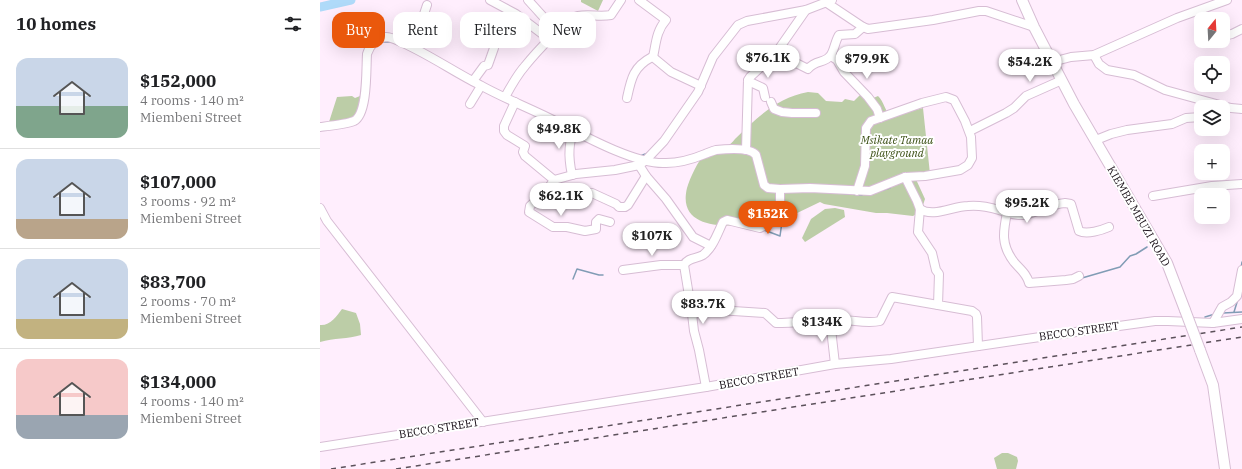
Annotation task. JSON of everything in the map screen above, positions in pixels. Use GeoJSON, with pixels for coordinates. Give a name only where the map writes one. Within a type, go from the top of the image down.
{"type":"FeatureCollection","features":[{"type":"Feature","properties":{"kind":"main road","name":"KIEMBE MBUZI ROAD"},"geometry":{"type":"LineString","coordinates":[[1022,0],[1034,28],[1074,104],[1167,263],[1213,385],[1225,469]]}},
{"type":"Feature","properties":{"kind":"street"},"geometry":{"type":"LineString","coordinates":[[490,0],[516,14],[539,31]]}},
{"type":"Feature","properties":{"kind":"street"},"geometry":{"type":"LineString","coordinates":[[528,0],[539,12]]}},
{"type":"Feature","properties":{"kind":"street"},"geometry":{"type":"LineString","coordinates":[[596,16],[611,15],[621,0]]}},
{"type":"Feature","properties":{"kind":"street"},"geometry":{"type":"LineString","coordinates":[[639,0],[666,20],[660,27],[657,35],[654,57]]}},
{"type":"Feature","properties":{"kind":"street"},"geometry":{"type":"LineString","coordinates":[[1052,62],[1071,57],[1094,55],[1177,18],[1227,0]]}},
{"type":"Feature","properties":{"kind":"street"},"geometry":{"type":"LineString","coordinates":[[642,163],[664,141],[678,122],[698,92],[713,57],[738,25],[747,21],[806,10],[830,1],[862,27],[874,30],[979,11],[986,11],[1034,28]]}},
{"type":"Feature","properties":{"kind":"street"},"geometry":{"type":"LineString","coordinates":[[424,12],[427,4]]}},
{"type":"Feature","properties":{"kind":"street"},"geometry":{"type":"LineString","coordinates":[[746,150],[748,81],[750,77],[776,53],[806,10]]}},
{"type":"Feature","properties":{"kind":"street"},"geometry":{"type":"LineString","coordinates":[[776,53],[808,69],[816,62],[823,62],[831,56],[838,36],[844,34],[855,34],[862,27]]}},
{"type":"Feature","properties":{"kind":"street"},"geometry":{"type":"LineString","coordinates":[[1230,34],[1242,29]]}},
{"type":"Feature","properties":{"kind":"street"},"geometry":{"type":"LineString","coordinates":[[320,127],[353,122],[359,117],[364,97],[367,54],[369,47],[380,39],[386,37],[393,38]]}},
{"type":"Feature","properties":{"kind":"street"},"geometry":{"type":"LineString","coordinates":[[415,48],[481,86],[642,163],[646,176],[666,198],[693,237],[711,246]]}},
{"type":"Feature","properties":{"kind":"street"},"geometry":{"type":"LineString","coordinates":[[473,81],[484,66],[488,65],[494,48]]}},
{"type":"Feature","properties":{"kind":"street"},"geometry":{"type":"LineString","coordinates":[[505,97],[525,65],[541,48]]}},
{"type":"Feature","properties":{"kind":"street"},"geometry":{"type":"LineString","coordinates":[[1094,55],[1099,64],[1107,70],[1134,75],[1165,90],[1231,108],[1242,109]]}},
{"type":"Feature","properties":{"kind":"street"},"geometry":{"type":"LineString","coordinates":[[831,56],[837,60],[844,72],[868,97],[877,109],[880,118]]}},
{"type":"Feature","properties":{"kind":"street"},"geometry":{"type":"LineString","coordinates":[[654,57],[671,72],[701,86]]}},
{"type":"Feature","properties":{"kind":"street"},"geometry":{"type":"LineString","coordinates":[[627,98],[631,79],[637,67],[654,57]]}},
{"type":"Feature","properties":{"kind":"street"},"geometry":{"type":"LineString","coordinates":[[970,131],[1006,113],[1014,108],[1026,96],[1062,80]]}},
{"type":"Feature","properties":{"kind":"street"},"geometry":{"type":"LineString","coordinates":[[748,81],[763,88],[774,109],[782,112],[816,114]]}},
{"type":"Feature","properties":{"kind":"street"},"geometry":{"type":"LineString","coordinates":[[470,104],[481,86]]}},
{"type":"Feature","properties":{"kind":"street"},"geometry":{"type":"LineString","coordinates":[[610,222],[599,220],[596,222],[596,228],[585,231],[567,227],[553,227],[536,218],[529,212],[530,206],[541,196],[554,180],[572,175],[615,170],[642,163],[657,164],[678,162],[717,150],[746,150],[754,152],[764,185],[768,188],[780,189],[810,188],[857,191],[870,191],[905,177],[925,176],[960,170],[968,166],[972,157],[970,131],[955,102],[950,97],[946,97],[916,104],[871,121],[866,126],[865,166],[857,191]]}},
{"type":"Feature","properties":{"kind":"street"},"geometry":{"type":"LineString","coordinates":[[515,102],[504,126],[504,131],[507,135],[525,146],[523,152],[525,156],[554,180]]}},
{"type":"Feature","properties":{"kind":"street"},"geometry":{"type":"LineString","coordinates":[[1096,140],[1127,130],[1172,124],[1186,118],[1194,117]]}},
{"type":"Feature","properties":{"kind":"street"},"geometry":{"type":"LineString","coordinates":[[572,175],[569,154],[570,144],[575,130]]}},
{"type":"Feature","properties":{"kind":"street"},"geometry":{"type":"LineString","coordinates":[[592,193],[616,204],[619,207],[625,207],[628,205],[646,176]]}},
{"type":"Feature","properties":{"kind":"street"},"geometry":{"type":"LineString","coordinates":[[905,177],[920,209],[918,232],[932,253],[936,270],[939,274],[938,305]]}},
{"type":"Feature","properties":{"kind":"street"},"geometry":{"type":"LineString","coordinates":[[1153,196],[1212,186],[1242,184]]}},
{"type":"Feature","properties":{"kind":"street"},"geometry":{"type":"LineString","coordinates":[[623,270],[662,265],[684,265],[690,259],[704,254],[711,246],[726,220],[760,228],[762,227],[766,216],[780,220],[780,189]]}},
{"type":"Feature","properties":{"kind":"street"},"geometry":{"type":"LineString","coordinates":[[920,209],[934,212],[955,207],[977,206],[999,210],[1014,215],[1024,215],[1065,203],[1071,204],[1079,231],[1083,233],[1095,232],[1110,227]]}},
{"type":"Feature","properties":{"kind":"street"},"geometry":{"type":"LineString","coordinates":[[320,208],[327,221],[483,422]]}},
{"type":"Feature","properties":{"kind":"street"},"geometry":{"type":"LineString","coordinates":[[1007,213],[1004,230],[1005,246],[1014,262],[1024,272],[1029,283],[1066,280],[1079,276]]}},
{"type":"Feature","properties":{"kind":"street"},"geometry":{"type":"LineString","coordinates":[[684,265],[694,331],[706,387]]}},
{"type":"Feature","properties":{"kind":"street"},"geometry":{"type":"LineString","coordinates":[[1213,323],[1222,307],[1231,302],[1237,296],[1242,270]]}},
{"type":"Feature","properties":{"kind":"street"},"geometry":{"type":"LineString","coordinates":[[692,314],[718,310],[737,310],[765,313],[776,323],[830,320],[859,322],[880,321],[892,297],[972,311],[978,316],[978,346]]}},
{"type":"Feature","properties":{"kind":"street","name":"BECCO STREET"},"geometry":{"type":"LineString","coordinates":[[320,447],[706,387],[834,364],[891,359],[1155,322],[1213,323],[1242,319]]}},
{"type":"Feature","properties":{"kind":"street"},"geometry":{"type":"LineString","coordinates":[[830,320],[834,364]]}},
{"type":"Feature","properties":{"kind":"green space"},"geometry":{"type":"Polygon","coordinates":[[[581,0],[603,0],[598,11],[581,2],[581,0]]]}},
{"type":"Feature","properties":{"kind":"green space","name":"Msikate Tamaa playground"},"geometry":{"type":"Polygon","coordinates":[[[808,92],[818,93],[826,101],[842,102],[845,99],[854,101],[862,93],[871,99],[878,96],[890,117],[923,108],[930,174],[914,175],[925,199],[921,211],[913,216],[876,213],[820,202],[793,215],[790,213],[792,207],[760,223],[752,224],[732,226],[711,224],[701,221],[694,216],[688,210],[686,200],[687,188],[695,169],[703,156],[708,152],[727,146],[759,116],[777,104],[786,99],[808,92]]]}},
{"type":"Feature","properties":{"kind":"green space"},"geometry":{"type":"Polygon","coordinates":[[[352,96],[355,98],[360,96],[362,98],[360,111],[346,120],[329,122],[337,97],[352,96]]]}},
{"type":"Feature","properties":{"kind":"green space"},"geometry":{"type":"Polygon","coordinates":[[[835,208],[844,210],[845,217],[805,242],[802,238],[811,219],[825,209],[835,208]]]}},
{"type":"Feature","properties":{"kind":"green space"},"geometry":{"type":"Polygon","coordinates":[[[342,309],[356,313],[360,324],[361,335],[320,342],[320,325],[330,322],[342,309]]]}},
{"type":"Feature","properties":{"kind":"green space"},"geometry":{"type":"Polygon","coordinates":[[[1002,453],[1008,453],[1017,457],[1018,461],[1016,469],[997,469],[994,458],[1002,453]]]}},
{"type":"Feature","properties":{"kind":"waterway"},"geometry":{"type":"LineString","coordinates":[[320,7],[351,0]]}},
{"type":"Feature","properties":{"kind":"waterway"},"geometry":{"type":"LineString","coordinates":[[385,42],[392,42]]}},
{"type":"Feature","properties":{"kind":"waterway"},"geometry":{"type":"LineString","coordinates":[[640,156],[648,153]]}},
{"type":"Feature","properties":{"kind":"waterway"},"geometry":{"type":"LineString","coordinates":[[873,193],[890,188],[891,186]]}},
{"type":"Feature","properties":{"kind":"waterway"},"geometry":{"type":"LineString","coordinates":[[800,192],[822,192]]}},
{"type":"Feature","properties":{"kind":"waterway"},"geometry":{"type":"LineString","coordinates":[[838,193],[862,195]]}},
{"type":"Feature","properties":{"kind":"waterway"},"geometry":{"type":"LineString","coordinates":[[764,230],[780,236],[782,222]]}},
{"type":"Feature","properties":{"kind":"waterway"},"geometry":{"type":"LineString","coordinates":[[1082,278],[1120,267],[1130,256],[1147,247]]}},
{"type":"Feature","properties":{"kind":"waterway"},"geometry":{"type":"LineString","coordinates":[[1241,268],[1242,262]]}},
{"type":"Feature","properties":{"kind":"waterway"},"geometry":{"type":"LineString","coordinates":[[573,279],[577,269],[603,275]]}},
{"type":"Feature","properties":{"kind":"waterway"},"geometry":{"type":"LineString","coordinates":[[1234,312],[1238,299]]}},
{"type":"Feature","properties":{"kind":"waterway"},"geometry":{"type":"LineString","coordinates":[[1223,313],[1242,312]]}},
{"type":"Feature","properties":{"kind":"waterway"},"geometry":{"type":"LineString","coordinates":[[1205,317],[1215,314]]}},
{"type":"Feature","properties":{"kind":"railway"},"geometry":{"type":"LineString","coordinates":[[331,469],[1242,327]]}},
{"type":"Feature","properties":{"kind":"railway"},"geometry":{"type":"LineString","coordinates":[[396,469],[1242,337]]}}]}
